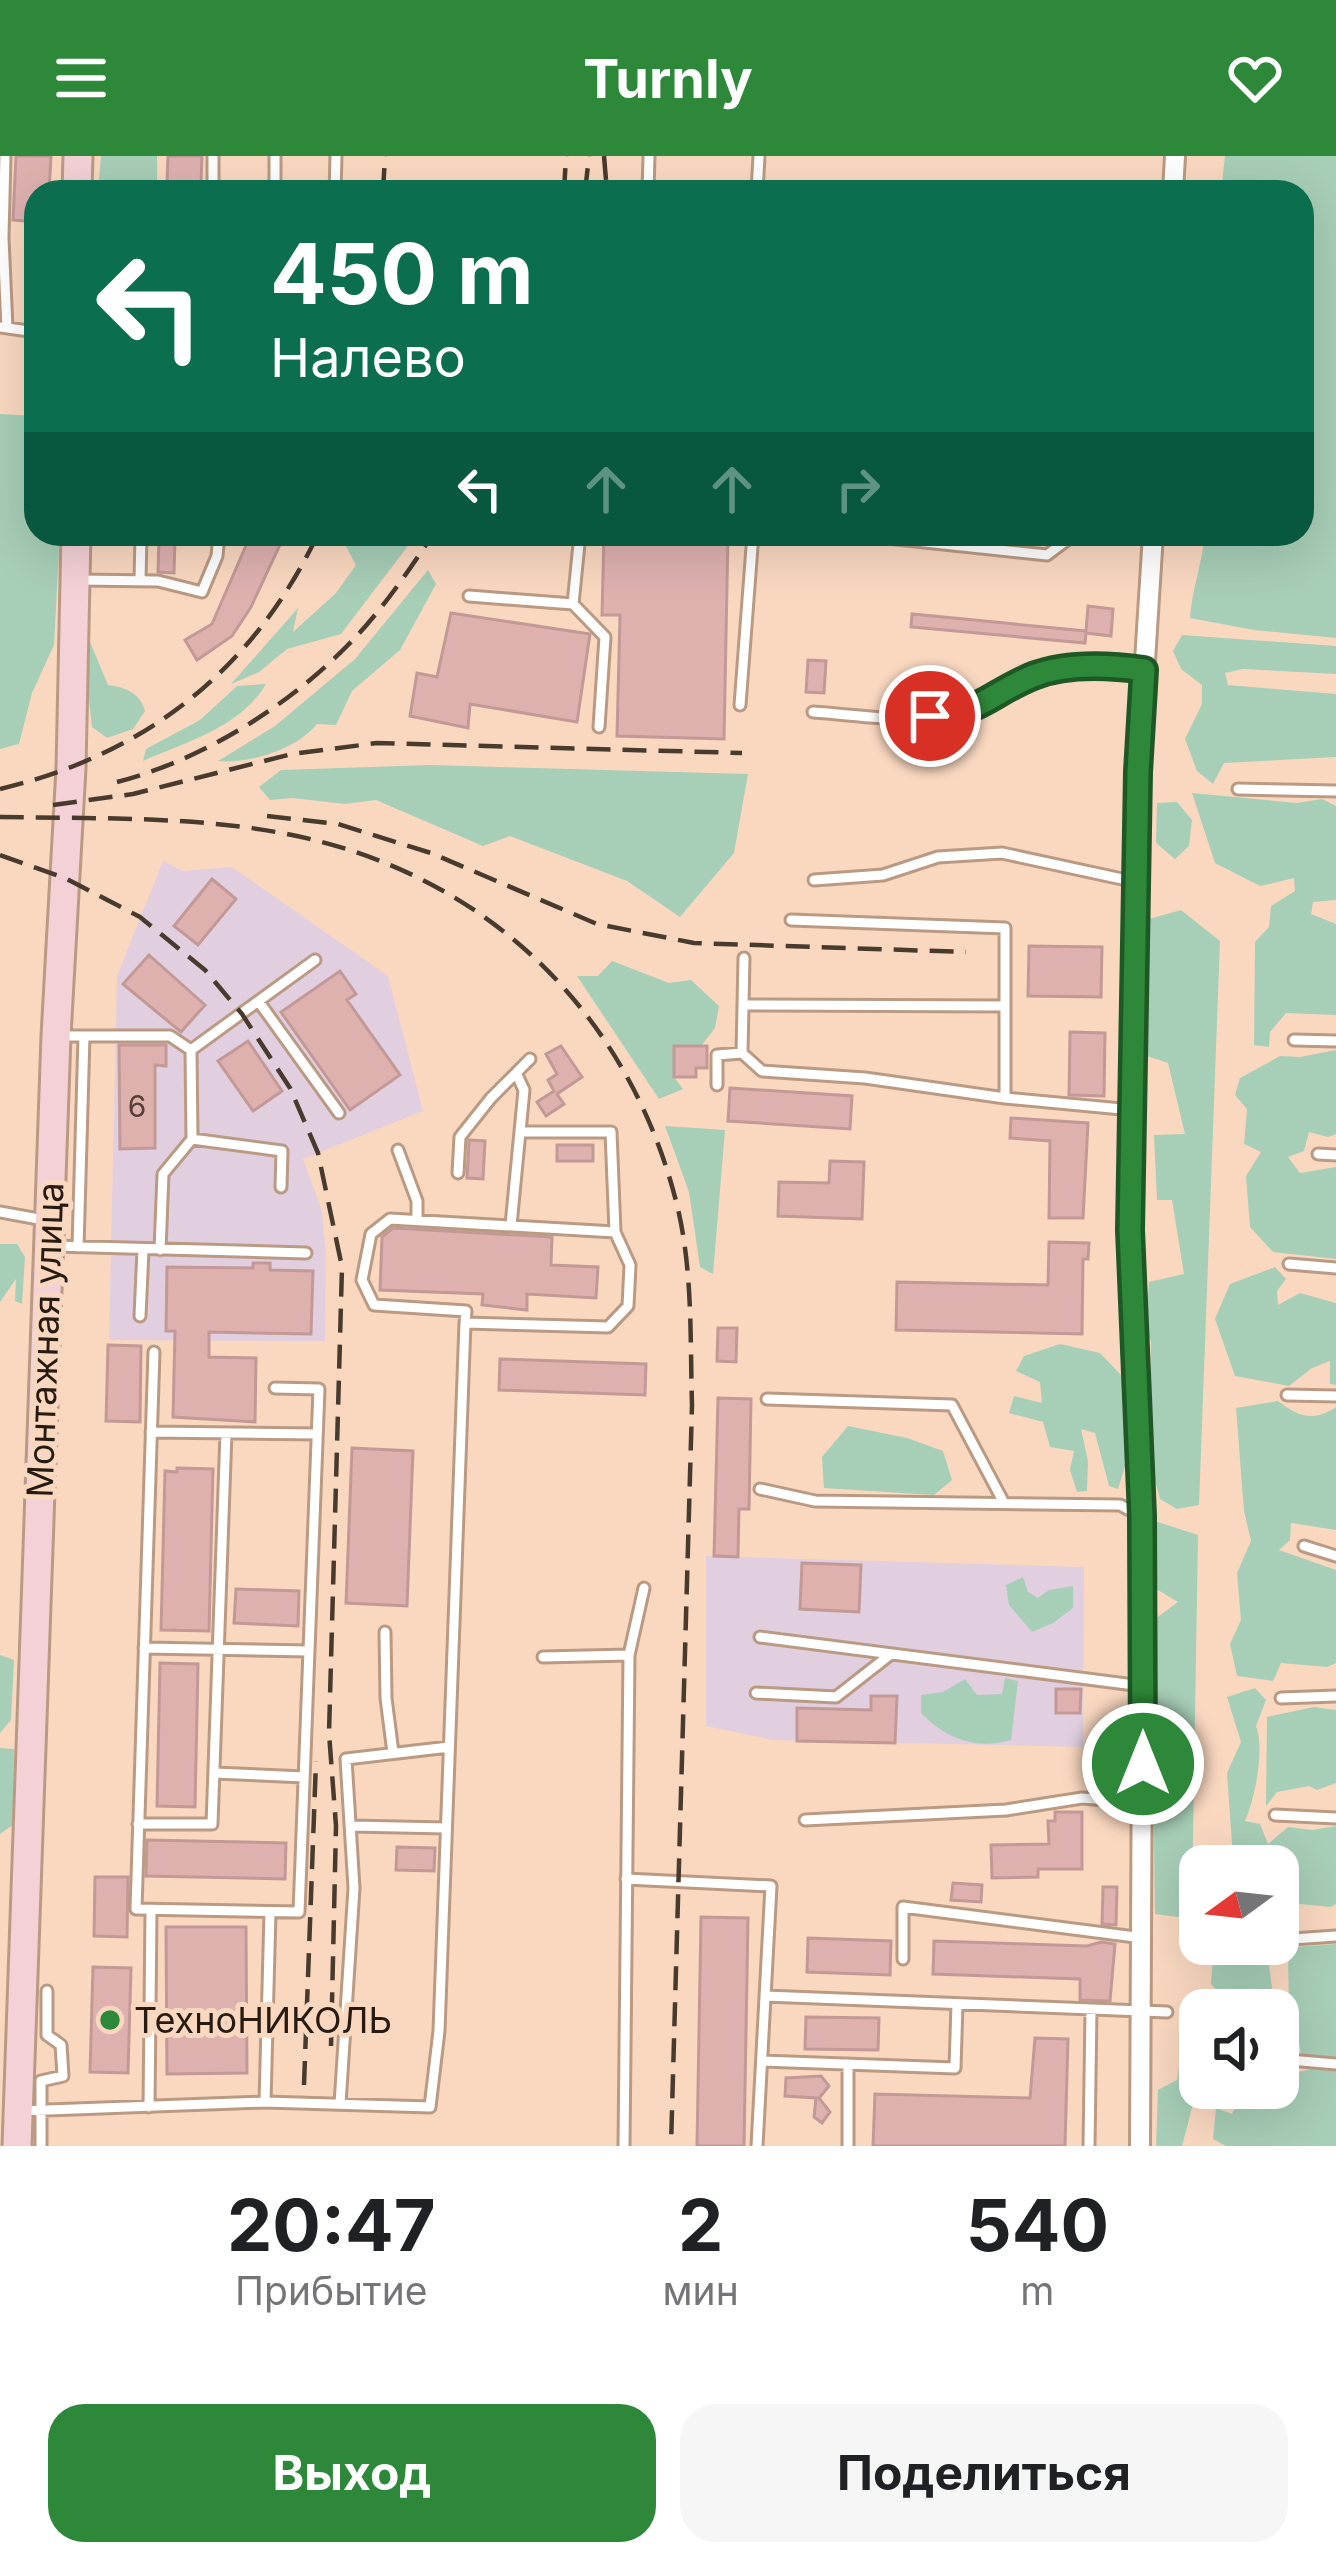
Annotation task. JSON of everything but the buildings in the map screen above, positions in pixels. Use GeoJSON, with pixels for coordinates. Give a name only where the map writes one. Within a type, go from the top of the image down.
{"type":"FeatureCollection","features":[{"type":"Feature","properties":{"kind":"street","name":"Монтажная улица"},"geometry":{"type":"LineString","coordinates":[[19,2122],[49,1233],[70,1036],[76,546]]}},
{"type":"Feature","properties":{"kind":"street"},"geometry":{"type":"LineString","coordinates":[[1140,2146],[1142,1516],[1130,1230],[1136,882],[1152,546]]}},
{"type":"Feature","properties":{"kind":"lane"},"geometry":{"type":"LineString","coordinates":[[3,327],[5,156]]}},
{"type":"Feature","properties":{"kind":"lane"},"geometry":{"type":"LineString","coordinates":[[140,581],[141,546]]}},
{"type":"Feature","properties":{"kind":"lane"},"geometry":{"type":"LineString","coordinates":[[75,580],[140,581],[202,592],[218,546]]}},
{"type":"Feature","properties":{"kind":"lane"},"geometry":{"type":"LineString","coordinates":[[573,604],[579,546]]}},
{"type":"Feature","properties":{"kind":"lane"},"geometry":{"type":"LineString","coordinates":[[740,705],[752,546]]}},
{"type":"Feature","properties":{"kind":"lane"},"geometry":{"type":"LineString","coordinates":[[962,546],[1047,555],[1059,546]]}},
{"type":"Feature","properties":{"kind":"lane"},"geometry":{"type":"LineString","coordinates":[[469,596],[573,604],[605,638],[599,727]]}},
{"type":"Feature","properties":{"kind":"lane"},"geometry":{"type":"LineString","coordinates":[[813,712],[896,718],[963,714],[1035,675],[1117,666],[1144,670]]}},
{"type":"Feature","properties":{"kind":"lane"},"geometry":{"type":"LineString","coordinates":[[1238,789],[1336,790]]}},
{"type":"Feature","properties":{"kind":"lane"},"geometry":{"type":"LineString","coordinates":[[814,880],[883,875],[938,857],[1001,854],[1136,882]]}},
{"type":"Feature","properties":{"kind":"lane"},"geometry":{"type":"LineString","coordinates":[[791,920],[1005,928],[1005,1099]]}},
{"type":"Feature","properties":{"kind":"lane"},"geometry":{"type":"LineString","coordinates":[[742,1053],[743,958]]}},
{"type":"Feature","properties":{"kind":"lane"},"geometry":{"type":"LineString","coordinates":[[191,1050],[314,960]]}},
{"type":"Feature","properties":{"kind":"lane"},"geometry":{"type":"LineString","coordinates":[[259,1002],[339,1113]]}},
{"type":"Feature","properties":{"kind":"lane"},"geometry":{"type":"LineString","coordinates":[[743,1005],[1005,1006]]}},
{"type":"Feature","properties":{"kind":"lane"},"geometry":{"type":"LineString","coordinates":[[78,1247],[70,1036],[170,1036],[191,1050]]}},
{"type":"Feature","properties":{"kind":"lane"},"geometry":{"type":"LineString","coordinates":[[1294,1040],[1336,1041]]}},
{"type":"Feature","properties":{"kind":"lane"},"geometry":{"type":"LineString","coordinates":[[160,1250],[163,1174],[192,1139],[191,1050]]}},
{"type":"Feature","properties":{"kind":"lane"},"geometry":{"type":"LineString","coordinates":[[717,1085],[717,1055],[742,1053],[762,1071],[866,1078],[1005,1099],[1132,1110]]}},
{"type":"Feature","properties":{"kind":"lane"},"geometry":{"type":"LineString","coordinates":[[458,1173],[460,1137],[530,1059]]}},
{"type":"Feature","properties":{"kind":"lane"},"geometry":{"type":"LineString","coordinates":[[511,1225],[524,1090],[516,1073]]}},
{"type":"Feature","properties":{"kind":"lane"},"geometry":{"type":"LineString","coordinates":[[465,1323],[608,1327],[628,1306],[630,1265],[615,1232],[611,1132],[520,1132]]}},
{"type":"Feature","properties":{"kind":"lane"},"geometry":{"type":"LineString","coordinates":[[192,1139],[282,1151],[281,1187]]}},
{"type":"Feature","properties":{"kind":"lane"},"geometry":{"type":"LineString","coordinates":[[398,1150],[417,1201],[417,1220]]}},
{"type":"Feature","properties":{"kind":"lane"},"geometry":{"type":"LineString","coordinates":[[1318,1154],[1336,1155]]}},
{"type":"Feature","properties":{"kind":"lane"},"geometry":{"type":"LineString","coordinates":[[0,1211],[78,1247],[306,1253]]}},
{"type":"Feature","properties":{"kind":"lane"},"geometry":{"type":"LineString","coordinates":[[19,2122],[149,2107],[265,2102],[430,2107],[439,2031],[466,1311],[374,1306],[362,1280],[370,1234],[390,1219],[615,1232]]}},
{"type":"Feature","properties":{"kind":"lane"},"geometry":{"type":"LineString","coordinates":[[140,1316],[143,1250]]}},
{"type":"Feature","properties":{"kind":"lane"},"geometry":{"type":"LineString","coordinates":[[1289,1264],[1336,1268]]}},
{"type":"Feature","properties":{"kind":"lane"},"geometry":{"type":"LineString","coordinates":[[154,1352],[136,1909],[299,1912],[319,1389],[275,1388]]}},
{"type":"Feature","properties":{"kind":"lane"},"geometry":{"type":"LineString","coordinates":[[1287,1395],[1336,1396]]}},
{"type":"Feature","properties":{"kind":"lane"},"geometry":{"type":"LineString","coordinates":[[766,1399],[952,1406],[1004,1504]]}},
{"type":"Feature","properties":{"kind":"lane"},"geometry":{"type":"LineString","coordinates":[[151,1432],[317,1434]]}},
{"type":"Feature","properties":{"kind":"lane"},"geometry":{"type":"LineString","coordinates":[[138,1824],[212,1823],[226,1433]]}},
{"type":"Feature","properties":{"kind":"lane"},"geometry":{"type":"LineString","coordinates":[[760,1489],[815,1502],[1120,1505],[1142,1516]]}},
{"type":"Feature","properties":{"kind":"lane"},"geometry":{"type":"LineString","coordinates":[[1304,1546],[1336,1556]]}},
{"type":"Feature","properties":{"kind":"lane"},"geometry":{"type":"LineString","coordinates":[[624,2146],[629,1655],[644,1588]]}},
{"type":"Feature","properties":{"kind":"lane"},"geometry":{"type":"LineString","coordinates":[[385,1632],[393,1754]]}},
{"type":"Feature","properties":{"kind":"lane"},"geometry":{"type":"LineString","coordinates":[[760,1637],[1142,1686]]}},
{"type":"Feature","properties":{"kind":"lane"},"geometry":{"type":"LineString","coordinates":[[144,1648],[309,1651]]}},
{"type":"Feature","properties":{"kind":"lane"},"geometry":{"type":"LineString","coordinates":[[756,1693],[836,1697],[891,1654]]}},
{"type":"Feature","properties":{"kind":"lane"},"geometry":{"type":"LineString","coordinates":[[543,1657],[629,1655]]}},
{"type":"Feature","properties":{"kind":"lane"},"geometry":{"type":"LineString","coordinates":[[1281,1697],[1336,1696]]}},
{"type":"Feature","properties":{"kind":"lane"},"geometry":{"type":"LineString","coordinates":[[340,2104],[354,1888],[346,1759],[449,1747]]}},
{"type":"Feature","properties":{"kind":"lane"},"geometry":{"type":"LineString","coordinates":[[214,1773],[304,1777]]}},
{"type":"Feature","properties":{"kind":"lane"},"geometry":{"type":"LineString","coordinates":[[805,1820],[1006,1810],[1082,1798],[1143,1803]]}},
{"type":"Feature","properties":{"kind":"lane"},"geometry":{"type":"LineString","coordinates":[[1276,1815],[1336,1818]]}},
{"type":"Feature","properties":{"kind":"lane"},"geometry":{"type":"LineString","coordinates":[[351,1826],[446,1828]]}},
{"type":"Feature","properties":{"kind":"lane"},"geometry":{"type":"LineString","coordinates":[[626,1879],[771,1886],[758,2146]]}},
{"type":"Feature","properties":{"kind":"lane"},"geometry":{"type":"LineString","coordinates":[[903,1959],[903,1907],[1143,1938]]}},
{"type":"Feature","properties":{"kind":"lane"},"geometry":{"type":"LineString","coordinates":[[149,2107],[151,1910]]}},
{"type":"Feature","properties":{"kind":"lane"},"geometry":{"type":"LineString","coordinates":[[265,2102],[270,1912]]}},
{"type":"Feature","properties":{"kind":"lane"},"geometry":{"type":"LineString","coordinates":[[1299,1939],[1336,1936]]}},
{"type":"Feature","properties":{"kind":"lane"},"geometry":{"type":"LineString","coordinates":[[19,2122],[41,2080],[63,2076],[62,2045],[47,2035],[47,1990]]}},
{"type":"Feature","properties":{"kind":"lane"},"geometry":{"type":"LineString","coordinates":[[765,1996],[1167,2012]]}},
{"type":"Feature","properties":{"kind":"lane"},"geometry":{"type":"LineString","coordinates":[[762,2061],[956,2068],[957,2004]]}},
{"type":"Feature","properties":{"kind":"lane"},"geometry":{"type":"LineString","coordinates":[[1089,2146],[1091,2010]]}},
{"type":"Feature","properties":{"kind":"lane"},"geometry":{"type":"LineString","coordinates":[[1299,2061],[1336,2064]]}},
{"type":"Feature","properties":{"kind":"lane"},"geometry":{"type":"LineString","coordinates":[[848,2064],[848,2146]]}},
{"type":"Feature","properties":{"kind":"lane"},"geometry":{"type":"LineString","coordinates":[[19,2122],[41,2146]]}},
{"type":"Feature","properties":{"kind":"shaded area"},"geometry":{"type":"Polygon","coordinates":[[[163,861],[183,871],[232,867],[388,976],[423,1111],[303,1159],[322,1211],[325,1341],[109,1340],[117,976],[163,861]]]}},
{"type":"Feature","properties":{"kind":"shaded area"},"geometry":{"type":"Polygon","coordinates":[[[706,1556],[1084,1567],[1083,1747],[773,1740],[706,1726],[706,1556]]]}},
{"type":"Feature","properties":{"kind":"green space"},"geometry":{"type":"Polygon","coordinates":[[[101,156],[157,156],[157,180],[99,180],[101,156]]]}},
{"type":"Feature","properties":{"kind":"green space"},"geometry":{"type":"Polygon","coordinates":[[[1225,156],[1336,156],[1336,638],[1190,618],[1203,546],[1314,546],[1314,180],[1222,180],[1225,156]]]}},
{"type":"Feature","properties":{"kind":"green space"},"geometry":{"type":"Polygon","coordinates":[[[0,414],[24,415],[24,546],[59,546],[54,645],[32,693],[19,744],[0,749],[0,414]]]}},
{"type":"Feature","properties":{"kind":"green space"},"geometry":{"type":"Polygon","coordinates":[[[346,546],[408,546],[341,634],[287,649],[259,672],[231,684],[298,608],[293,632],[336,593],[356,565],[346,546]]]}},
{"type":"Feature","properties":{"kind":"green space"},"geometry":{"type":"Polygon","coordinates":[[[428,570],[436,584],[400,650],[352,691],[336,725],[317,724],[298,741],[272,753],[218,761],[275,726],[355,659],[428,570]]]}},
{"type":"Feature","properties":{"kind":"green space"},"geometry":{"type":"Polygon","coordinates":[[[1182,635],[1336,646],[1336,674],[1243,669],[1225,673],[1228,685],[1336,694],[1336,757],[1224,763],[1213,784],[1197,771],[1185,739],[1202,704],[1202,685],[1181,669],[1173,651],[1182,635]]]}},
{"type":"Feature","properties":{"kind":"green space"},"geometry":{"type":"Polygon","coordinates":[[[90,642],[108,685],[132,692],[145,711],[133,729],[107,738],[92,727],[85,664],[90,642]]]}},
{"type":"Feature","properties":{"kind":"green space"},"geometry":{"type":"Polygon","coordinates":[[[266,684],[227,722],[143,761],[146,749],[200,720],[237,686],[266,684]]]}},
{"type":"Feature","properties":{"kind":"green space"},"geometry":{"type":"Polygon","coordinates":[[[430,765],[748,774],[734,853],[680,917],[627,881],[510,836],[483,846],[376,800],[345,804],[270,800],[259,787],[281,770],[430,765]]]}},
{"type":"Feature","properties":{"kind":"green space"},"geometry":{"type":"Polygon","coordinates":[[[1192,793],[1297,803],[1322,799],[1336,806],[1336,900],[1313,902],[1311,914],[1336,924],[1336,1015],[1286,1013],[1270,1032],[1269,1047],[1254,1045],[1255,942],[1269,927],[1271,906],[1295,891],[1294,878],[1260,886],[1215,863],[1192,793]]]}},
{"type":"Feature","properties":{"kind":"green space"},"geometry":{"type":"Polygon","coordinates":[[[1177,802],[1192,820],[1189,846],[1175,859],[1156,843],[1157,803],[1177,802]]]}},
{"type":"Feature","properties":{"kind":"green space"},"geometry":{"type":"Polygon","coordinates":[[[1181,910],[1220,941],[1199,1505],[1177,1509],[1160,1499],[1151,1466],[1151,1341],[1145,1332],[1149,1282],[1184,1274],[1172,1200],[1157,1200],[1154,1135],[1185,1134],[1168,1063],[1147,1056],[1149,919],[1181,910]]]}},
{"type":"Feature","properties":{"kind":"green space"},"geometry":{"type":"Polygon","coordinates":[[[612,961],[669,983],[691,980],[719,1006],[715,1028],[701,1046],[674,1047],[674,1077],[683,1089],[659,1099],[577,976],[598,976],[612,961]]]}},
{"type":"Feature","properties":{"kind":"green space"},"geometry":{"type":"Polygon","coordinates":[[[1336,1050],[1336,1134],[1309,1132],[1304,1151],[1288,1157],[1300,1173],[1336,1167],[1336,1259],[1273,1252],[1250,1227],[1246,1176],[1261,1152],[1244,1144],[1247,1109],[1235,1095],[1240,1078],[1280,1056],[1336,1050]]]}},
{"type":"Feature","properties":{"kind":"green space"},"geometry":{"type":"Polygon","coordinates":[[[665,1126],[725,1130],[713,1274],[700,1267],[689,1192],[665,1126]]]}},
{"type":"Feature","properties":{"kind":"green space"},"geometry":{"type":"Polygon","coordinates":[[[0,1244],[17,1244],[25,1257],[22,1304],[15,1301],[16,1279],[0,1302],[0,1244]]]}},
{"type":"Feature","properties":{"kind":"green space"},"geometry":{"type":"Polygon","coordinates":[[[1275,1267],[1286,1279],[1277,1291],[1278,1305],[1300,1293],[1336,1303],[1336,1385],[1330,1384],[1330,1361],[1289,1386],[1235,1376],[1215,1319],[1230,1284],[1275,1267]]]}},
{"type":"Feature","properties":{"kind":"green space"},"geometry":{"type":"Polygon","coordinates":[[[1060,1344],[1100,1353],[1122,1376],[1127,1460],[1118,1489],[1109,1486],[1095,1433],[1081,1429],[1088,1461],[1087,1491],[1077,1492],[1070,1470],[1074,1451],[1050,1447],[1043,1422],[1009,1413],[1014,1396],[1042,1403],[1040,1382],[1016,1371],[1024,1356],[1060,1344]]]}},
{"type":"Feature","properties":{"kind":"green space"},"geometry":{"type":"Polygon","coordinates":[[[1278,1401],[1306,1416],[1336,1407],[1336,1530],[1291,1523],[1290,1540],[1279,1550],[1336,1570],[1336,1663],[1327,1667],[1281,1663],[1273,1681],[1237,1676],[1230,1644],[1241,1620],[1237,1573],[1251,1541],[1236,1408],[1278,1401]]]}},
{"type":"Feature","properties":{"kind":"green space"},"geometry":{"type":"Polygon","coordinates":[[[848,1426],[943,1451],[952,1480],[934,1495],[824,1488],[822,1457],[848,1426]]]}},
{"type":"Feature","properties":{"kind":"green space"},"geometry":{"type":"Polygon","coordinates":[[[1155,1521],[1198,1535],[1193,1845],[1179,1845],[1179,1917],[1155,1914],[1151,1622],[1178,1602],[1151,1586],[1155,1521]]]}},
{"type":"Feature","properties":{"kind":"green space"},"geometry":{"type":"Polygon","coordinates":[[[1023,1577],[1028,1592],[1038,1598],[1049,1590],[1073,1586],[1073,1608],[1032,1632],[1009,1605],[1006,1585],[1023,1577]]]}},
{"type":"Feature","properties":{"kind":"green space"},"geometry":{"type":"Polygon","coordinates":[[[0,1655],[14,1660],[11,1720],[0,1733],[0,1655]]]}},
{"type":"Feature","properties":{"kind":"green space"},"geometry":{"type":"Polygon","coordinates":[[[1005,1678],[1018,1681],[1011,1740],[986,1744],[962,1740],[921,1713],[921,1695],[943,1692],[965,1679],[977,1695],[1002,1694],[1005,1678]]]}},
{"type":"Feature","properties":{"kind":"green space"},"geometry":{"type":"Polygon","coordinates":[[[1255,1688],[1266,1700],[1256,1726],[1258,1774],[1245,1821],[1260,1824],[1268,1844],[1288,1827],[1336,1826],[1336,1904],[1331,1907],[1299,1904],[1299,1845],[1232,1845],[1227,1773],[1241,1742],[1227,1697],[1255,1688]]]}},
{"type":"Feature","properties":{"kind":"green space"},"geometry":{"type":"Polygon","coordinates":[[[1314,1707],[1336,1710],[1336,1783],[1317,1790],[1309,1786],[1277,1792],[1266,1806],[1267,1717],[1314,1707]]]}},
{"type":"Feature","properties":{"kind":"green space"},"geometry":{"type":"Polygon","coordinates":[[[0,1748],[14,1749],[13,1825],[0,1834],[0,1748]]]}},
{"type":"Feature","properties":{"kind":"green space"},"geometry":{"type":"Polygon","coordinates":[[[1336,1944],[1336,2057],[1301,2054],[1299,1989],[1289,1989],[1288,1965],[1299,1965],[1299,1947],[1336,1944]]]}},
{"type":"Feature","properties":{"kind":"green space"},"geometry":{"type":"Polygon","coordinates":[[[1212,1965],[1269,1965],[1272,1989],[1216,1989],[1211,1984],[1212,1965]]]}},
{"type":"Feature","properties":{"kind":"green space"},"geometry":{"type":"Polygon","coordinates":[[[1179,2066],[1179,2109],[1192,2109],[1182,2146],[1156,2146],[1158,2090],[1177,2080],[1179,2066]]]}},
{"type":"Feature","properties":{"kind":"green space"},"geometry":{"type":"Polygon","coordinates":[[[1336,2071],[1336,2146],[1226,2146],[1213,2139],[1216,2109],[1232,2114],[1234,2109],[1299,2109],[1299,2072],[1336,2071]]]}},
{"type":"Feature","properties":{"kind":"railway"},"geometry":{"type":"LineString","coordinates":[[384,180],[385,156]]}},
{"type":"Feature","properties":{"kind":"railway"},"geometry":{"type":"LineString","coordinates":[[565,180],[566,156]]}},
{"type":"Feature","properties":{"kind":"railway"},"geometry":{"type":"LineString","coordinates":[[586,180],[589,156]]}},
{"type":"Feature","properties":{"kind":"railway"},"geometry":{"type":"LineString","coordinates":[[604,156],[606,180]]}},
{"type":"Feature","properties":{"kind":"railway"},"geometry":{"type":"LineString","coordinates":[[0,789],[103,754],[190,699],[262,626],[312,546]]}},
{"type":"Feature","properties":{"kind":"railway"},"geometry":{"type":"LineString","coordinates":[[117,782],[180,760],[271,710],[348,645],[425,546]]}},
{"type":"Feature","properties":{"kind":"railway"},"geometry":{"type":"LineString","coordinates":[[53,805],[133,794],[292,754],[377,743],[742,753]]}},
{"type":"Feature","properties":{"kind":"railway"},"geometry":{"type":"LineString","coordinates":[[267,816],[338,824],[431,853],[597,924],[694,943],[966,952]]}},
{"type":"Feature","properties":{"kind":"railway"},"geometry":{"type":"LineString","coordinates":[[0,817],[160,820],[240,827],[318,841],[384,862],[445,892],[500,928],[549,972],[592,1022],[628,1078],[656,1139],[677,1205],[690,1305],[692,1405],[671,2146]]}},
{"type":"Feature","properties":{"kind":"railway"},"geometry":{"type":"LineString","coordinates":[[0,855],[65,878],[140,917],[205,970],[242,1014],[290,1088],[318,1153],[342,1267],[329,1733],[336,1826],[331,2046]]}},
{"type":"Feature","properties":{"kind":"railway"},"geometry":{"type":"LineString","coordinates":[[304,2085],[316,1761]]}},
{"type":"Feature","properties":{"kind":"place","name":"ТехноНИКОЛЬ"},"geometry":{"type":"Point","coordinates":[110,2020]}},
{"type":"Feature","properties":{"kind":"route"},"geometry":{"type":"LineString","coordinates":[[930,716],[963,714],[1035,675],[1117,666],[1144,670],[1130,1230],[1142,1516],[1143,1764]]}}]}
